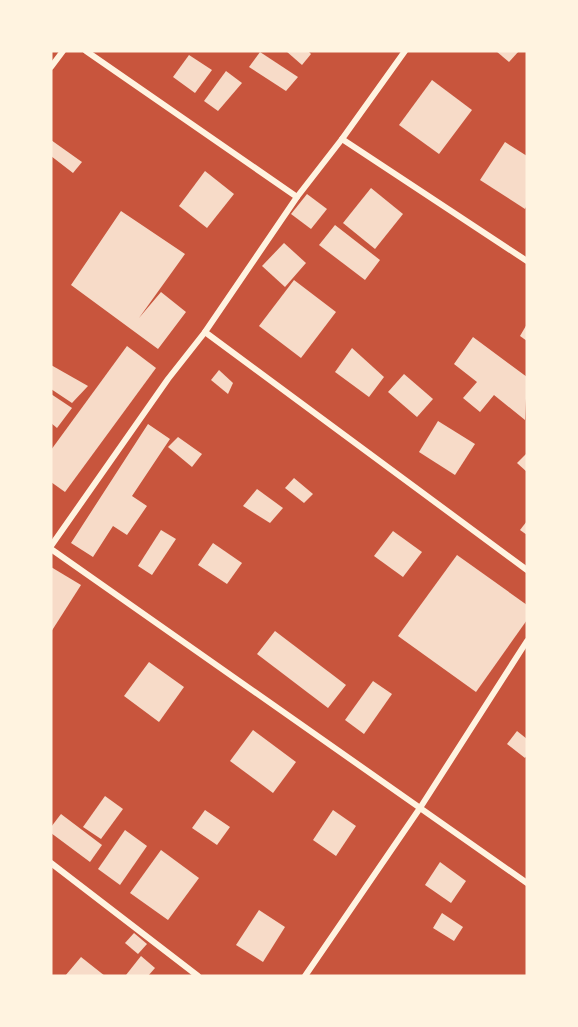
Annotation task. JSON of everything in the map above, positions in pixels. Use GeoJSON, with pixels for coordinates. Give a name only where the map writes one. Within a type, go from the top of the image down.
{"type":"FeatureCollection","features":[{"type":"Feature","properties":{"kind":"street"},"geometry":{"type":"LineString","coordinates":[[51,67],[63,51]]}},
{"type":"Feature","properties":{"kind":"street"},"geometry":{"type":"LineString","coordinates":[[86,51],[297,197]]}},
{"type":"Feature","properties":{"kind":"street"},"geometry":{"type":"LineString","coordinates":[[405,51],[297,197],[205,332],[168,378],[51,547],[527,883]]}},
{"type":"Feature","properties":{"kind":"street"},"geometry":{"type":"LineString","coordinates":[[342,138],[527,261]]}},
{"type":"Feature","properties":{"kind":"street"},"geometry":{"type":"LineString","coordinates":[[205,332],[527,570]]}},
{"type":"Feature","properties":{"kind":"street"},"geometry":{"type":"LineString","coordinates":[[306,976],[420,808],[527,641]]}},
{"type":"Feature","properties":{"kind":"street"},"geometry":{"type":"LineString","coordinates":[[51,863],[198,976]]}},
{"type":"Feature","properties":{"kind":"building"},"geometry":{"type":"Polygon","coordinates":[[[286,51],[308,51],[311,54],[302,65],[286,51]]]}},
{"type":"Feature","properties":{"kind":"building"},"geometry":{"type":"Polygon","coordinates":[[[496,51],[519,51],[509,62],[496,51]]]}},
{"type":"Feature","properties":{"kind":"building"},"geometry":{"type":"Polygon","coordinates":[[[260,52],[298,77],[286,91],[249,67],[260,52]]]}},
{"type":"Feature","properties":{"kind":"building"},"geometry":{"type":"Polygon","coordinates":[[[189,55],[212,70],[195,93],[173,77],[189,55]]]}},
{"type":"Feature","properties":{"kind":"building"},"geometry":{"type":"Polygon","coordinates":[[[226,71],[242,83],[218,111],[204,101],[226,71]]]}},
{"type":"Feature","properties":{"kind":"building"},"geometry":{"type":"Polygon","coordinates":[[[432,80],[472,110],[439,154],[399,125],[432,80]]]}},
{"type":"Feature","properties":{"kind":"building"},"geometry":{"type":"Polygon","coordinates":[[[51,140],[82,162],[73,173],[51,156],[51,140]]]}},
{"type":"Feature","properties":{"kind":"building"},"geometry":{"type":"Polygon","coordinates":[[[505,142],[527,156],[527,205],[525,209],[480,180],[505,142]]]}},
{"type":"Feature","properties":{"kind":"building"},"geometry":{"type":"Polygon","coordinates":[[[205,171],[234,194],[207,228],[179,206],[205,171]]]}},
{"type":"Feature","properties":{"kind":"building"},"geometry":{"type":"Polygon","coordinates":[[[371,188],[403,214],[375,249],[343,223],[371,188]]]}},
{"type":"Feature","properties":{"kind":"building"},"geometry":{"type":"Polygon","coordinates":[[[307,194],[327,209],[311,229],[291,214],[307,194]]]}},
{"type":"Feature","properties":{"kind":"building"},"geometry":{"type":"Polygon","coordinates":[[[121,211],[185,254],[139,318],[161,292],[186,312],[158,349],[71,285],[121,211]]]}},
{"type":"Feature","properties":{"kind":"building"},"geometry":{"type":"Polygon","coordinates":[[[335,225],[380,260],[365,280],[319,245],[335,225]]]}},
{"type":"Feature","properties":{"kind":"building"},"geometry":{"type":"Polygon","coordinates":[[[284,243],[306,263],[285,287],[262,266],[284,243]]]}},
{"type":"Feature","properties":{"kind":"building"},"geometry":{"type":"Polygon","coordinates":[[[294,280],[336,312],[301,358],[259,326],[294,280]]]}},
{"type":"Feature","properties":{"kind":"building"},"geometry":{"type":"Polygon","coordinates":[[[527,324],[527,341],[520,336],[527,324]]]}},
{"type":"Feature","properties":{"kind":"building"},"geometry":{"type":"Polygon","coordinates":[[[473,337],[527,377],[525,420],[494,395],[480,412],[463,398],[477,382],[454,364],[473,337]]]}},
{"type":"Feature","properties":{"kind":"building"},"geometry":{"type":"Polygon","coordinates":[[[127,346],[156,368],[65,492],[51,482],[51,450],[127,346]]]}},
{"type":"Feature","properties":{"kind":"building"},"geometry":{"type":"Polygon","coordinates":[[[352,348],[384,377],[369,397],[335,372],[352,348]]]}},
{"type":"Feature","properties":{"kind":"building"},"geometry":{"type":"Polygon","coordinates":[[[51,365],[88,386],[72,403],[51,389],[51,365]]]}},
{"type":"Feature","properties":{"kind":"building"},"geometry":{"type":"Polygon","coordinates":[[[219,370],[233,383],[228,394],[211,380],[219,370]]]}},
{"type":"Feature","properties":{"kind":"building"},"geometry":{"type":"Polygon","coordinates":[[[404,374],[433,399],[417,417],[388,392],[404,374]]]}},
{"type":"Feature","properties":{"kind":"building"},"geometry":{"type":"Polygon","coordinates":[[[51,394],[72,408],[57,428],[51,423],[51,394]]]}},
{"type":"Feature","properties":{"kind":"building"},"geometry":{"type":"Polygon","coordinates":[[[438,421],[475,444],[455,475],[419,452],[438,421]]]}},
{"type":"Feature","properties":{"kind":"building"},"geometry":{"type":"Polygon","coordinates":[[[148,424],[170,439],[132,496],[147,506],[127,535],[113,526],[93,557],[71,543],[148,424]]]}},
{"type":"Feature","properties":{"kind":"building"},"geometry":{"type":"Polygon","coordinates":[[[178,437],[202,454],[192,467],[168,447],[178,437]]]}},
{"type":"Feature","properties":{"kind":"building"},"geometry":{"type":"Polygon","coordinates":[[[527,453],[527,472],[517,463],[527,453]]]}},
{"type":"Feature","properties":{"kind":"building"},"geometry":{"type":"Polygon","coordinates":[[[294,478],[313,494],[304,503],[285,488],[294,478]]]}},
{"type":"Feature","properties":{"kind":"building"},"geometry":{"type":"Polygon","coordinates":[[[257,489],[283,508],[270,523],[243,506],[257,489]]]}},
{"type":"Feature","properties":{"kind":"building"},"geometry":{"type":"Polygon","coordinates":[[[527,521],[527,535],[520,530],[527,521]]]}},
{"type":"Feature","properties":{"kind":"building"},"geometry":{"type":"Polygon","coordinates":[[[161,530],[176,539],[152,575],[138,566],[161,530]]]}},
{"type":"Feature","properties":{"kind":"building"},"geometry":{"type":"Polygon","coordinates":[[[393,531],[422,552],[403,577],[374,556],[393,531]]]}},
{"type":"Feature","properties":{"kind":"building"},"geometry":{"type":"Polygon","coordinates":[[[213,543],[242,563],[227,584],[198,565],[213,543]]]}},
{"type":"Feature","properties":{"kind":"building"},"geometry":{"type":"Polygon","coordinates":[[[457,555],[527,605],[527,620],[476,692],[398,636],[457,555]]]}},
{"type":"Feature","properties":{"kind":"building"},"geometry":{"type":"Polygon","coordinates":[[[51,567],[81,585],[51,632],[51,567]]]}},
{"type":"Feature","properties":{"kind":"building"},"geometry":{"type":"Polygon","coordinates":[[[275,631],[346,685],[328,708],[257,654],[275,631]]]}},
{"type":"Feature","properties":{"kind":"building"},"geometry":{"type":"Polygon","coordinates":[[[149,662],[184,687],[159,722],[124,696],[149,662]]]}},
{"type":"Feature","properties":{"kind":"building"},"geometry":{"type":"Polygon","coordinates":[[[373,681],[392,694],[364,734],[345,720],[373,681]]]}},
{"type":"Feature","properties":{"kind":"building"},"geometry":{"type":"Polygon","coordinates":[[[253,730],[296,762],[273,793],[230,761],[253,730]]]}},
{"type":"Feature","properties":{"kind":"building"},"geometry":{"type":"Polygon","coordinates":[[[517,731],[527,739],[525,758],[507,744],[517,731]]]}},
{"type":"Feature","properties":{"kind":"building"},"geometry":{"type":"Polygon","coordinates":[[[105,796],[123,809],[101,839],[83,827],[105,796]]]}},
{"type":"Feature","properties":{"kind":"building"},"geometry":{"type":"Polygon","coordinates":[[[205,810],[230,827],[217,845],[192,828],[205,810]]]}},
{"type":"Feature","properties":{"kind":"building"},"geometry":{"type":"Polygon","coordinates":[[[333,810],[356,826],[336,856],[313,840],[333,810]]]}},
{"type":"Feature","properties":{"kind":"building"},"geometry":{"type":"Polygon","coordinates":[[[61,814],[102,845],[90,862],[51,833],[51,827],[61,814]]]}},
{"type":"Feature","properties":{"kind":"building"},"geometry":{"type":"Polygon","coordinates":[[[125,830],[147,846],[120,885],[98,869],[125,830]]]}},
{"type":"Feature","properties":{"kind":"building"},"geometry":{"type":"Polygon","coordinates":[[[161,850],[199,878],[168,920],[130,893],[161,850]]]}},
{"type":"Feature","properties":{"kind":"building"},"geometry":{"type":"Polygon","coordinates":[[[440,862],[466,881],[451,903],[425,885],[440,862]]]}},
{"type":"Feature","properties":{"kind":"building"},"geometry":{"type":"Polygon","coordinates":[[[259,910],[285,927],[263,962],[236,945],[259,910]]]}},
{"type":"Feature","properties":{"kind":"building"},"geometry":{"type":"Polygon","coordinates":[[[442,913],[463,927],[454,941],[433,928],[442,913]]]}},
{"type":"Feature","properties":{"kind":"building"},"geometry":{"type":"Polygon","coordinates":[[[134,933],[147,944],[138,954],[125,943],[134,933]]]}},
{"type":"Feature","properties":{"kind":"building"},"geometry":{"type":"Polygon","coordinates":[[[141,956],[155,968],[148,976],[126,975],[141,956]]]}},
{"type":"Feature","properties":{"kind":"building"},"geometry":{"type":"Polygon","coordinates":[[[81,957],[105,976],[65,976],[81,957]]]}}]}
